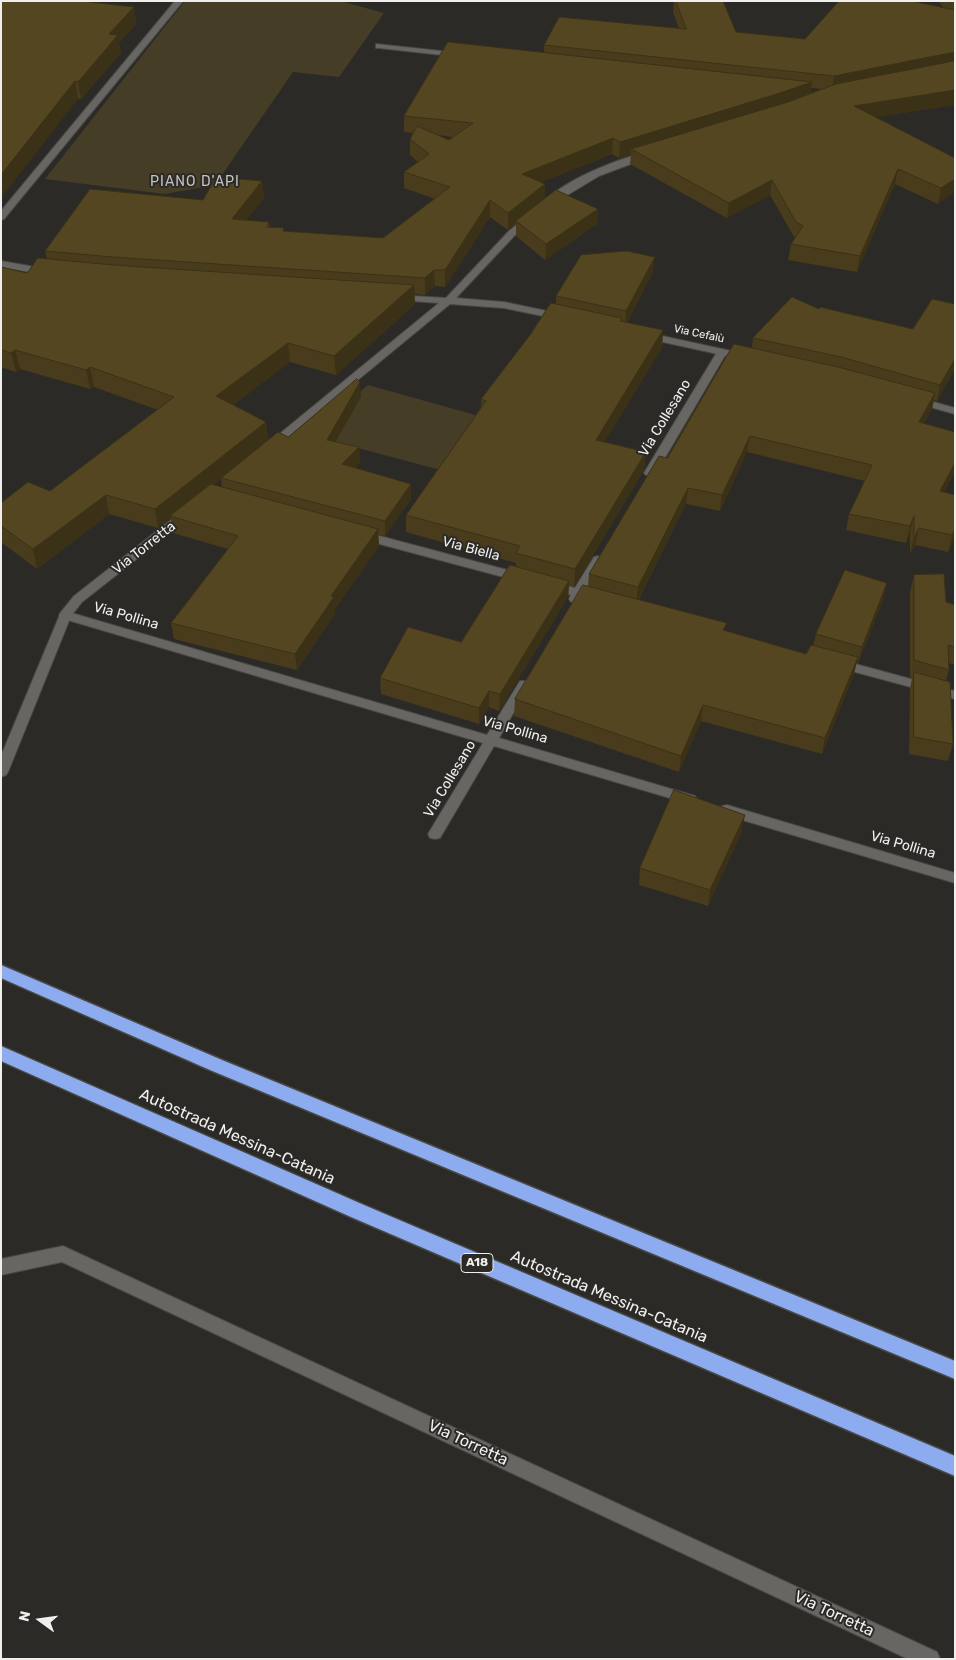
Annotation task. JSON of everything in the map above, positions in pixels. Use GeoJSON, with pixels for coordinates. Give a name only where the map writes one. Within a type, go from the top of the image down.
{"type":"FeatureCollection","features":[{"type":"Feature","properties":{"kind":"highway"},"geometry":{"type":"LineString","coordinates":[[1,971],[251,1080],[955,1370]]}},
{"type":"Feature","properties":{"kind":"highway","name":"Autostrada Messina-Catania"},"geometry":{"type":"LineString","coordinates":[[1,1052],[166,1128],[366,1216],[955,1466]]}},
{"type":"Feature","properties":{"kind":"street"},"geometry":{"type":"LineString","coordinates":[[60,2],[89,1]]}},
{"type":"Feature","properties":{"kind":"street"},"geometry":{"type":"LineString","coordinates":[[1,217],[179,1]]}},
{"type":"Feature","properties":{"kind":"street"},"geometry":{"type":"LineString","coordinates":[[379,46],[467,56]]}},
{"type":"Feature","properties":{"kind":"street"},"geometry":{"type":"LineString","coordinates":[[264,452],[449,300],[512,232],[540,209],[573,184],[625,161],[658,151]]}},
{"type":"Feature","properties":{"kind":"street"},"geometry":{"type":"LineString","coordinates":[[1,264],[62,274]]}},
{"type":"Feature","properties":{"kind":"street"},"geometry":{"type":"LineString","coordinates":[[390,296],[504,305],[573,319]]}},
{"type":"Feature","properties":{"kind":"street","name":"Via Cefalù"},"geometry":{"type":"LineString","coordinates":[[638,333],[761,360]]}},
{"type":"Feature","properties":{"kind":"street","name":"Via Collesano"},"geometry":{"type":"LineString","coordinates":[[643,485],[722,352]]}},
{"type":"Feature","properties":{"kind":"street"},"geometry":{"type":"LineString","coordinates":[[901,396],[955,411]]}},
{"type":"Feature","properties":{"kind":"street","name":"Via Torretta"},"geometry":{"type":"LineString","coordinates":[[1,772],[65,615],[78,599],[195,508]]}},
{"type":"Feature","properties":{"kind":"street","name":"Via Biella"},"geometry":{"type":"LineString","coordinates":[[352,533],[608,601]]}},
{"type":"Feature","properties":{"kind":"street"},"geometry":{"type":"LineString","coordinates":[[569,609],[604,551]]}},
{"type":"Feature","properties":{"kind":"street","name":"Via Pollina"},"geometry":{"type":"LineString","coordinates":[[65,615],[955,878]]}},
{"type":"Feature","properties":{"kind":"street"},"geometry":{"type":"LineString","coordinates":[[829,661],[955,695]]}},
{"type":"Feature","properties":{"kind":"street","name":"Via Collesano"},"geometry":{"type":"LineString","coordinates":[[435,834],[530,675]]}},
{"type":"Feature","properties":{"kind":"street","name":"Via Torretta"},"geometry":{"type":"LineString","coordinates":[[1,1267],[62,1254],[930,1659]]}},
{"type":"Feature","properties":{"kind":"shaded area"},"geometry":{"type":"Polygon","coordinates":[[[185,1],[340,1],[384,13],[339,77],[293,72],[215,185],[165,194],[45,179],[185,1]]]}},
{"type":"Feature","properties":{"kind":"shaded area"},"geometry":{"type":"Polygon","coordinates":[[[368,385],[486,418],[448,472],[309,435],[368,385]]]}},
{"type":"Feature","properties":{"kind":"building"},"geometry":{"type":"Polygon","coordinates":[[[1,1],[82,1],[134,7],[109,34],[118,35],[78,82],[75,81],[1,175],[1,1]]]}},
{"type":"Feature","properties":{"kind":"building"},"geometry":{"type":"Polygon","coordinates":[[[676,1],[723,1],[736,32],[805,39],[839,1],[912,1],[955,10],[955,52],[834,76],[544,45],[559,17],[686,29],[676,1]]]}},
{"type":"Feature","properties":{"kind":"building"},"geometry":{"type":"Polygon","coordinates":[[[448,42],[812,82],[620,142],[613,138],[522,174],[545,184],[508,213],[490,200],[445,270],[434,270],[425,278],[45,251],[90,189],[203,200],[216,177],[262,181],[232,219],[269,222],[267,227],[284,228],[283,231],[383,238],[450,187],[404,172],[429,154],[410,139],[417,126],[449,140],[473,123],[404,116],[448,42]]]}},
{"type":"Feature","properties":{"kind":"building"},"geometry":{"type":"Polygon","coordinates":[[[955,61],[955,90],[854,106],[955,158],[955,179],[941,188],[898,169],[860,256],[791,244],[803,226],[796,222],[772,180],[729,203],[631,149],[788,102],[836,84],[955,61]]]}},
{"type":"Feature","properties":{"kind":"building"},"geometry":{"type":"Polygon","coordinates":[[[556,190],[598,209],[546,244],[516,221],[556,190]]]}},
{"type":"Feature","properties":{"kind":"building"},"geometry":{"type":"Polygon","coordinates":[[[627,251],[655,257],[626,311],[556,296],[581,255],[627,251]]]}},
{"type":"Feature","properties":{"kind":"building"},"geometry":{"type":"Polygon","coordinates":[[[38,258],[113,265],[414,285],[334,356],[288,343],[216,396],[266,422],[155,509],[106,495],[33,549],[1,526],[1,503],[28,482],[50,491],[174,397],[90,367],[86,370],[15,350],[11,353],[1,350],[1,267],[27,273],[38,258]]]}},
{"type":"Feature","properties":{"kind":"building"},"geometry":{"type":"Polygon","coordinates":[[[792,297],[819,309],[820,307],[913,329],[932,299],[955,304],[955,359],[940,385],[841,357],[753,338],[792,297]]]}},
{"type":"Feature","properties":{"kind":"building"},"geometry":{"type":"Polygon","coordinates":[[[551,303],[622,318],[620,321],[663,330],[596,440],[646,452],[575,569],[516,553],[520,546],[406,515],[486,401],[481,399],[530,335],[551,303]]]}},
{"type":"Feature","properties":{"kind":"building"},"geometry":{"type":"Polygon","coordinates":[[[734,344],[838,367],[935,393],[919,422],[955,432],[955,463],[940,491],[955,495],[955,530],[952,535],[919,528],[914,538],[914,516],[910,526],[849,514],[872,465],[750,436],[722,495],[688,488],[638,587],[589,574],[659,456],[667,458],[734,344]]]}},
{"type":"Feature","properties":{"kind":"building"},"geometry":{"type":"Polygon","coordinates":[[[357,379],[360,382],[327,440],[359,447],[342,464],[411,484],[385,521],[221,478],[278,432],[288,437],[357,379]]]}},
{"type":"Feature","properties":{"kind":"building"},"geometry":{"type":"Polygon","coordinates":[[[211,484],[378,529],[331,596],[334,597],[295,654],[171,623],[238,536],[170,516],[211,484]]]}},
{"type":"Feature","properties":{"kind":"building"},"geometry":{"type":"Polygon","coordinates":[[[510,565],[569,581],[500,694],[489,691],[479,708],[380,678],[408,627],[461,642],[510,565]]]}},
{"type":"Feature","properties":{"kind":"building"},"geometry":{"type":"Polygon","coordinates":[[[845,570],[887,583],[862,647],[816,634],[845,570]]]}},
{"type":"Feature","properties":{"kind":"building"},"geometry":{"type":"Polygon","coordinates":[[[944,574],[946,602],[955,605],[955,647],[948,645],[949,670],[914,660],[914,575],[944,574]]]}},
{"type":"Feature","properties":{"kind":"building"},"geometry":{"type":"Polygon","coordinates":[[[583,585],[727,623],[723,630],[806,654],[811,645],[858,657],[825,738],[703,705],[681,756],[515,699],[583,585]]]}},
{"type":"Feature","properties":{"kind":"building"},"geometry":{"type":"Polygon","coordinates":[[[914,672],[950,682],[953,744],[914,737],[914,672]]]}},
{"type":"Feature","properties":{"kind":"building"},"geometry":{"type":"Polygon","coordinates":[[[674,790],[745,815],[710,890],[640,868],[674,790]]]}},
{"type":"Feature","properties":{"kind":"district","name":"PIANO D'API"},"geometry":{"type":"Point","coordinates":[195,182]}}]}
